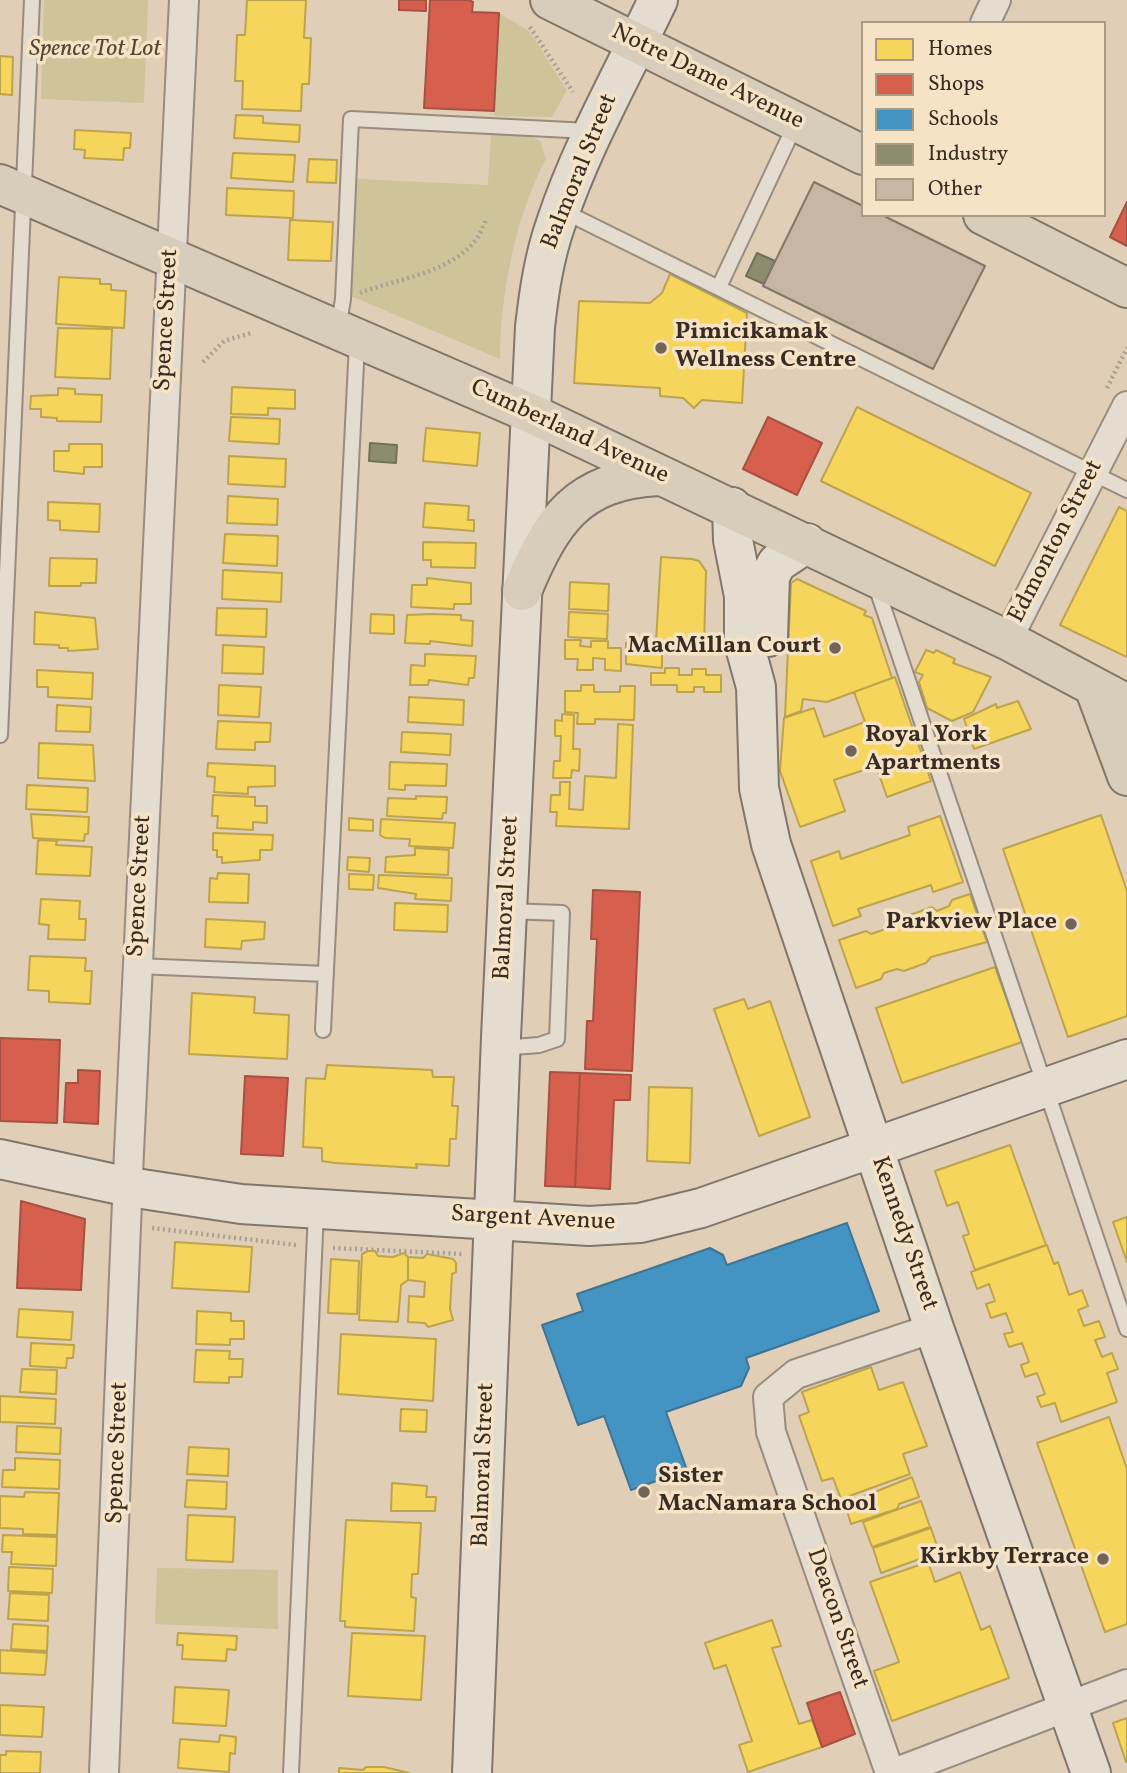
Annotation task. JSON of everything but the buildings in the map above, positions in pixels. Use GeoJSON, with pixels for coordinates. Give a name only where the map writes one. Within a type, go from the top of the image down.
{"type":"FeatureCollection","features":[{"type":"Feature","properties":{"kind":"main road","name":"Balmoral Street"},"geometry":{"type":"LineString","coordinates":[[472,1773],[507,911],[530,413],[539,293],[547,251],[561,210],[594,132],[658,0]]}},
{"type":"Feature","properties":{"kind":"main road","name":"Notre Dame Avenue"},"geometry":{"type":"LineString","coordinates":[[540,14],[636,43],[861,154]]}},
{"type":"Feature","properties":{"kind":"main road","name":"Cumberland Avenue"},"geometry":{"type":"LineString","coordinates":[[13,190],[170,258],[346,322],[659,476],[732,507],[1007,640],[1111,696]]}},
{"type":"Feature","properties":{"kind":"main road"},"geometry":{"type":"LineString","coordinates":[[987,217],[1127,288]]}},
{"type":"Feature","properties":{"kind":"main road"},"geometry":{"type":"LineString","coordinates":[[522,591],[542,544],[555,523],[579,500],[619,483],[659,476]]}},
{"type":"Feature","properties":{"kind":"main road","name":"Kennedy Street"},"geometry":{"type":"LineString","coordinates":[[732,507],[733,540],[744,596],[744,643],[756,687],[757,770],[766,823],[934,1328],[1091,1773]]}},
{"type":"Feature","properties":{"kind":"main road","name":"Kennedy Street"},"geometry":{"type":"LineString","coordinates":[[756,687],[768,646],[770,576],[777,563],[807,543]]}},
{"type":"Feature","properties":{"kind":"main road"},"geometry":{"type":"LineString","coordinates":[[1111,696],[1127,776]]}},
{"type":"Feature","properties":{"kind":"main road","name":"Sargent Avenue"},"geometry":{"type":"LineString","coordinates":[[0,1158],[129,1187],[241,1204],[316,1211],[494,1217],[589,1226],[640,1223],[701,1208],[1127,1059]]}},
{"type":"Feature","properties":{"kind":"street","name":"Spence Street"},"geometry":{"type":"LineString","coordinates":[[104,1773],[137,966],[184,0]]}},
{"type":"Feature","properties":{"kind":"street"},"geometry":{"type":"LineString","coordinates":[[986,21],[996,0]]}},
{"type":"Feature","properties":{"kind":"street","name":"Edmonton Street"},"geometry":{"type":"LineString","coordinates":[[1007,640],[1127,406]]}},
{"type":"Feature","properties":{"kind":"street","name":"Deacon Street"},"geometry":{"type":"LineString","coordinates":[[892,1773],[771,1432],[767,1412],[768,1397],[796,1374],[934,1328]]}},
{"type":"Feature","properties":{"kind":"street"},"geometry":{"type":"LineString","coordinates":[[892,1773],[1127,1684]]}},
{"type":"Feature","properties":{"kind":"lane"},"geometry":{"type":"LineString","coordinates":[[0,735],[13,190],[30,44],[32,0]]}},
{"type":"Feature","properties":{"kind":"lane"},"geometry":{"type":"LineString","coordinates":[[323,1030],[351,119],[594,132]]}},
{"type":"Feature","properties":{"kind":"lane"},"geometry":{"type":"LineString","coordinates":[[719,287],[796,122]]}},
{"type":"Feature","properties":{"kind":"lane"},"geometry":{"type":"LineString","coordinates":[[561,210],[1127,490]]}},
{"type":"Feature","properties":{"kind":"lane"},"geometry":{"type":"LineString","coordinates":[[872,575],[1127,1329]]}},
{"type":"Feature","properties":{"kind":"lane"},"geometry":{"type":"LineString","coordinates":[[501,1048],[539,1045],[557,1039],[562,913],[507,911]]}},
{"type":"Feature","properties":{"kind":"lane"},"geometry":{"type":"LineString","coordinates":[[137,966],[326,974]]}},
{"type":"Feature","properties":{"kind":"lane"},"geometry":{"type":"LineString","coordinates":[[291,1773],[316,1211]]}},
{"type":"Feature","properties":{"kind":"path"},"geometry":{"type":"LineString","coordinates":[[540,14],[573,92]]}},
{"type":"Feature","properties":{"kind":"path"},"geometry":{"type":"LineString","coordinates":[[30,44],[89,47],[103,55],[149,56]]}},
{"type":"Feature","properties":{"kind":"path"},"geometry":{"type":"LineString","coordinates":[[346,322],[417,275],[452,259],[474,242],[487,218]]}},
{"type":"Feature","properties":{"kind":"path"},"geometry":{"type":"LineString","coordinates":[[203,362],[225,341],[251,333]]}},
{"type":"Feature","properties":{"kind":"green space","name":"Spence Tot Lot"},"geometry":{"type":"Polygon","coordinates":[[[44,0],[148,0],[144,103],[41,99],[44,0]]]}},
{"type":"Feature","properties":{"kind":"green space"},"geometry":{"type":"Polygon","coordinates":[[[499,13],[529,31],[567,90],[552,117],[494,116],[499,13]]]}},
{"type":"Feature","properties":{"kind":"green space"},"geometry":{"type":"Polygon","coordinates":[[[491,133],[527,135],[540,141],[546,159],[526,204],[512,256],[503,308],[500,359],[351,296],[357,179],[488,185],[491,133]]]}},
{"type":"Feature","properties":{"kind":"green space"},"geometry":{"type":"Polygon","coordinates":[[[157,1568],[278,1570],[278,1629],[155,1624],[157,1568]]]}},
{"type":"Feature","properties":{"kind":"place","name":"Pimicikamak Wellness Centre"},"geometry":{"type":"Point","coordinates":[661,348]}},
{"type":"Feature","properties":{"kind":"place","name":"MacMillan Court"},"geometry":{"type":"Point","coordinates":[835,648]}},
{"type":"Feature","properties":{"kind":"place","name":"Royal York Apartments"},"geometry":{"type":"Point","coordinates":[851,751]}},
{"type":"Feature","properties":{"kind":"place","name":"Parkview Place"},"geometry":{"type":"Point","coordinates":[1071,924]}},
{"type":"Feature","properties":{"kind":"place","name":"Sister MacNamara School"},"geometry":{"type":"Point","coordinates":[644,1492]}},
{"type":"Feature","properties":{"kind":"place","name":"Kirkby Terrace"},"geometry":{"type":"Point","coordinates":[1103,1559]}}]}
